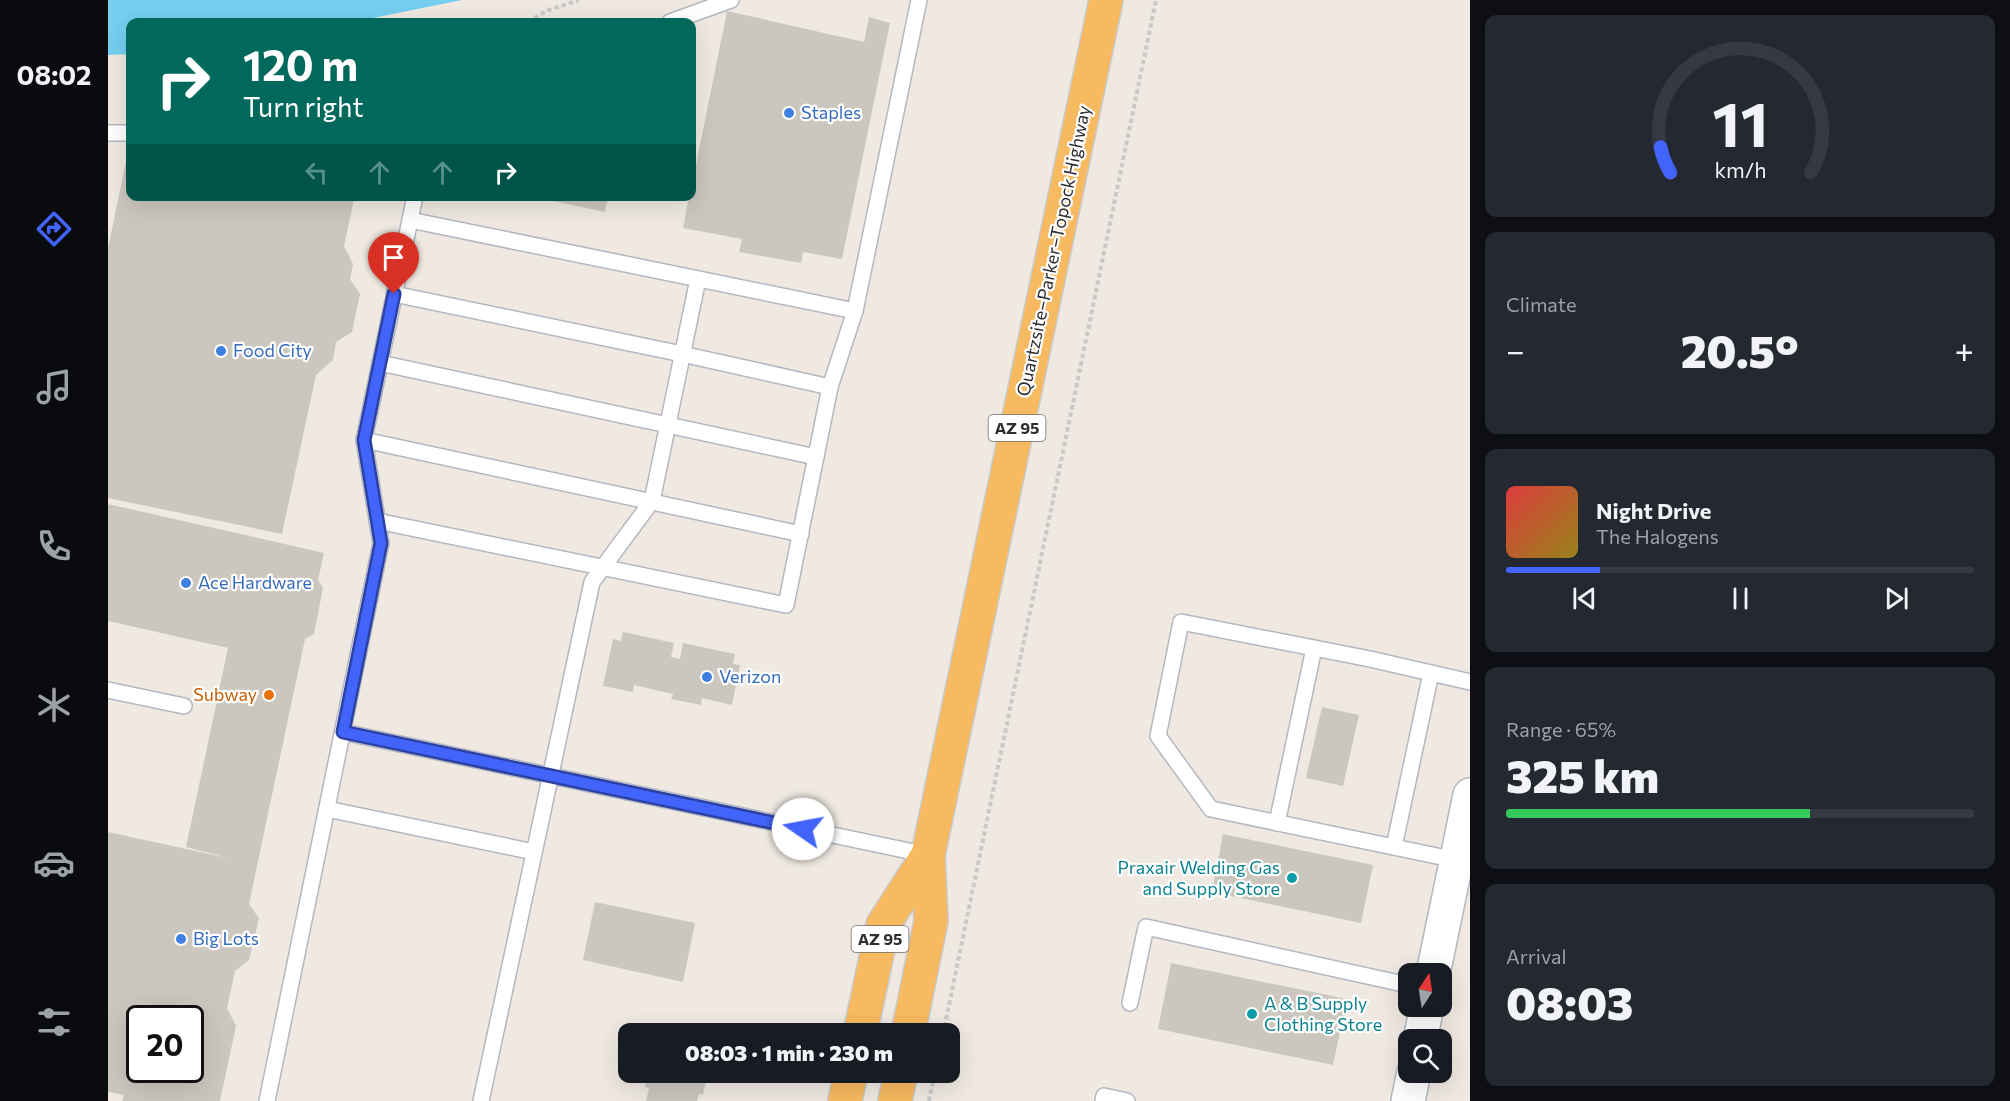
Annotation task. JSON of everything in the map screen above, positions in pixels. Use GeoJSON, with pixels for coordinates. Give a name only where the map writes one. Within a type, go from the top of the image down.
{"type":"FeatureCollection","features":[{"type":"Feature","properties":{"kind":"highway","name":"Quartzsite–Parker–Topock Highway"},"geometry":{"type":"LineString","coordinates":[[910,1023],[931,921],[928,855],[1106,0]]}},
{"type":"Feature","properties":{"kind":"highway","name":"Quartzsite–Parker–Topock Highway"},"geometry":{"type":"LineString","coordinates":[[862,1023],[884,925],[928,855]]}},
{"type":"Feature","properties":{"kind":"highway"},"geometry":{"type":"LineString","coordinates":[[845,1101],[849,1083]]}},
{"type":"Feature","properties":{"kind":"highway"},"geometry":{"type":"LineString","coordinates":[[895,1101],[899,1083]]}},
{"type":"Feature","properties":{"kind":"main road"},"geometry":{"type":"LineString","coordinates":[[1435,963],[1470,795]]}},
{"type":"Feature","properties":{"kind":"main road"},"geometry":{"type":"LineString","coordinates":[[1408,1101],[1411,1083]]}},
{"type":"Feature","properties":{"kind":"lane"},"geometry":{"type":"LineString","coordinates":[[681,18],[731,0]]}},
{"type":"Feature","properties":{"kind":"lane"},"geometry":{"type":"LineString","coordinates":[[377,521],[786,605],[830,387],[855,311],[919,0]]}},
{"type":"Feature","properties":{"kind":"lane"},"geometry":{"type":"LineString","coordinates":[[108,133],[126,133]]}},
{"type":"Feature","properties":{"kind":"lane"},"geometry":{"type":"LineString","coordinates":[[267,1101],[381,543],[364,440],[414,201]]}},
{"type":"Feature","properties":{"kind":"lane"},"geometry":{"type":"LineString","coordinates":[[410,219],[855,311]]}},
{"type":"Feature","properties":{"kind":"lane"},"geometry":{"type":"LineString","coordinates":[[481,1101],[592,582],[651,501],[698,279]]}},
{"type":"Feature","properties":{"kind":"lane"},"geometry":{"type":"LineString","coordinates":[[394,294],[830,387]]}},
{"type":"Feature","properties":{"kind":"lane"},"geometry":{"type":"LineString","coordinates":[[380,363],[816,457]]}},
{"type":"Feature","properties":{"kind":"lane"},"geometry":{"type":"LineString","coordinates":[[364,440],[801,534]]}},
{"type":"Feature","properties":{"kind":"lane"},"geometry":{"type":"LineString","coordinates":[[1456,860],[1211,809],[1158,736],[1181,622],[1470,682]]}},
{"type":"Feature","properties":{"kind":"lane"},"geometry":{"type":"LineString","coordinates":[[1276,823],[1314,648]]}},
{"type":"Feature","properties":{"kind":"lane"},"geometry":{"type":"LineString","coordinates":[[1394,847],[1431,674]]}},
{"type":"Feature","properties":{"kind":"lane"},"geometry":{"type":"LineString","coordinates":[[108,690],[184,706]]}},
{"type":"Feature","properties":{"kind":"lane"},"geometry":{"type":"LineString","coordinates":[[343,732],[928,855]]}},
{"type":"Feature","properties":{"kind":"lane"},"geometry":{"type":"LineString","coordinates":[[327,809],[534,852]]}},
{"type":"Feature","properties":{"kind":"lane"},"geometry":{"type":"LineString","coordinates":[[1130,1003],[1146,927],[1398,983]]}},
{"type":"Feature","properties":{"kind":"lane"},"geometry":{"type":"LineString","coordinates":[[1103,1101],[1104,1096],[1127,1101]]}},
{"type":"Feature","properties":{"kind":"path"},"geometry":{"type":"LineString","coordinates":[[535,18],[546,11],[579,0]]}},
{"type":"Feature","properties":{"kind":"path"},"geometry":{"type":"LineString","coordinates":[[945,1023],[1156,0]]}},
{"type":"Feature","properties":{"kind":"path"},"geometry":{"type":"LineString","coordinates":[[929,1101],[933,1083]]}},
{"type":"Feature","properties":{"kind":"water"},"geometry":{"type":"Polygon","coordinates":[[[108,0],[462,0],[373,18],[126,18],[126,54],[108,55],[108,0]]]}},
{"type":"Feature","properties":{"kind":"building","name":"Staples"},"geometry":{"type":"Polygon","coordinates":[[[727,11],[864,42],[869,17],[890,23],[842,259],[803,252],[801,263],[739,252],[742,239],[683,228],[688,201],[696,201],[696,165],[727,11]]]}},
{"type":"Feature","properties":{"kind":"building","name":"Food City"},"geometry":{"type":"Polygon","coordinates":[[[126,162],[126,201],[354,201],[344,246],[353,264],[350,279],[360,294],[352,332],[336,342],[333,360],[316,375],[282,534],[108,498],[108,248],[126,162]]]}},
{"type":"Feature","properties":{"kind":"building"},"geometry":{"type":"Polygon","coordinates":[[[553,201],[607,201],[605,212],[553,201]]]}},
{"type":"Feature","properties":{"kind":"building"},"geometry":{"type":"Polygon","coordinates":[[[108,504],[324,553],[318,580],[323,588],[314,634],[305,639],[249,904],[259,918],[249,960],[235,971],[227,1008],[236,1026],[220,1101],[122,1101],[124,1095],[108,1092],[108,832],[228,858],[186,847],[228,648],[108,621],[108,504]]]}},
{"type":"Feature","properties":{"kind":"building"},"geometry":{"type":"Polygon","coordinates":[[[623,632],[674,643],[671,657],[680,659],[683,643],[735,654],[733,664],[740,665],[732,705],[702,698],[701,705],[671,699],[673,694],[634,685],[633,692],[603,686],[613,639],[621,641],[623,632]]]}},
{"type":"Feature","properties":{"kind":"building"},"geometry":{"type":"Polygon","coordinates":[[[1322,707],[1359,715],[1343,786],[1306,778],[1322,707]]]}},
{"type":"Feature","properties":{"kind":"building","name":"Praxair Welding Gas and Supply Store"},"geometry":{"type":"Polygon","coordinates":[[[1223,834],[1373,865],[1361,923],[1212,892],[1223,834]]]}},
{"type":"Feature","properties":{"kind":"building"},"geometry":{"type":"Polygon","coordinates":[[[595,902],[695,923],[683,982],[583,960],[595,902]]]}},
{"type":"Feature","properties":{"kind":"building","name":"A & B Supply Clothing Store"},"geometry":{"type":"Polygon","coordinates":[[[1171,963],[1347,999],[1333,1065],[1158,1029],[1171,963]]]}},
{"type":"Feature","properties":{"kind":"building"},"geometry":{"type":"Polygon","coordinates":[[[646,1083],[705,1083],[703,1095],[699,1094],[697,1101],[646,1101],[649,1088],[645,1087],[646,1083]]]}},
{"type":"Feature","properties":{"kind":"place","name":"Staples"},"geometry":{"type":"Point","coordinates":[789,113]}},
{"type":"Feature","properties":{"kind":"place","name":"Food City"},"geometry":{"type":"Point","coordinates":[221,351]}},
{"type":"Feature","properties":{"kind":"place","name":"Ace Hardware"},"geometry":{"type":"Point","coordinates":[186,583]}},
{"type":"Feature","properties":{"kind":"place","name":"Verizon"},"geometry":{"type":"Point","coordinates":[707,677]}},
{"type":"Feature","properties":{"kind":"place","name":"Subway"},"geometry":{"type":"Point","coordinates":[269,695]}},
{"type":"Feature","properties":{"kind":"place","name":"Praxair Welding Gas and Supply Store"},"geometry":{"type":"Point","coordinates":[1292,878]}},
{"type":"Feature","properties":{"kind":"place","name":"Big Lots"},"geometry":{"type":"Point","coordinates":[181,939]}},
{"type":"Feature","properties":{"kind":"place","name":"A & B Supply Clothing Store"},"geometry":{"type":"Point","coordinates":[1252,1014]}},
{"type":"Feature","properties":{"kind":"route"},"geometry":{"type":"LineString","coordinates":[[394,294],[364,440],[381,543],[343,732],[803,829]]}}]}
